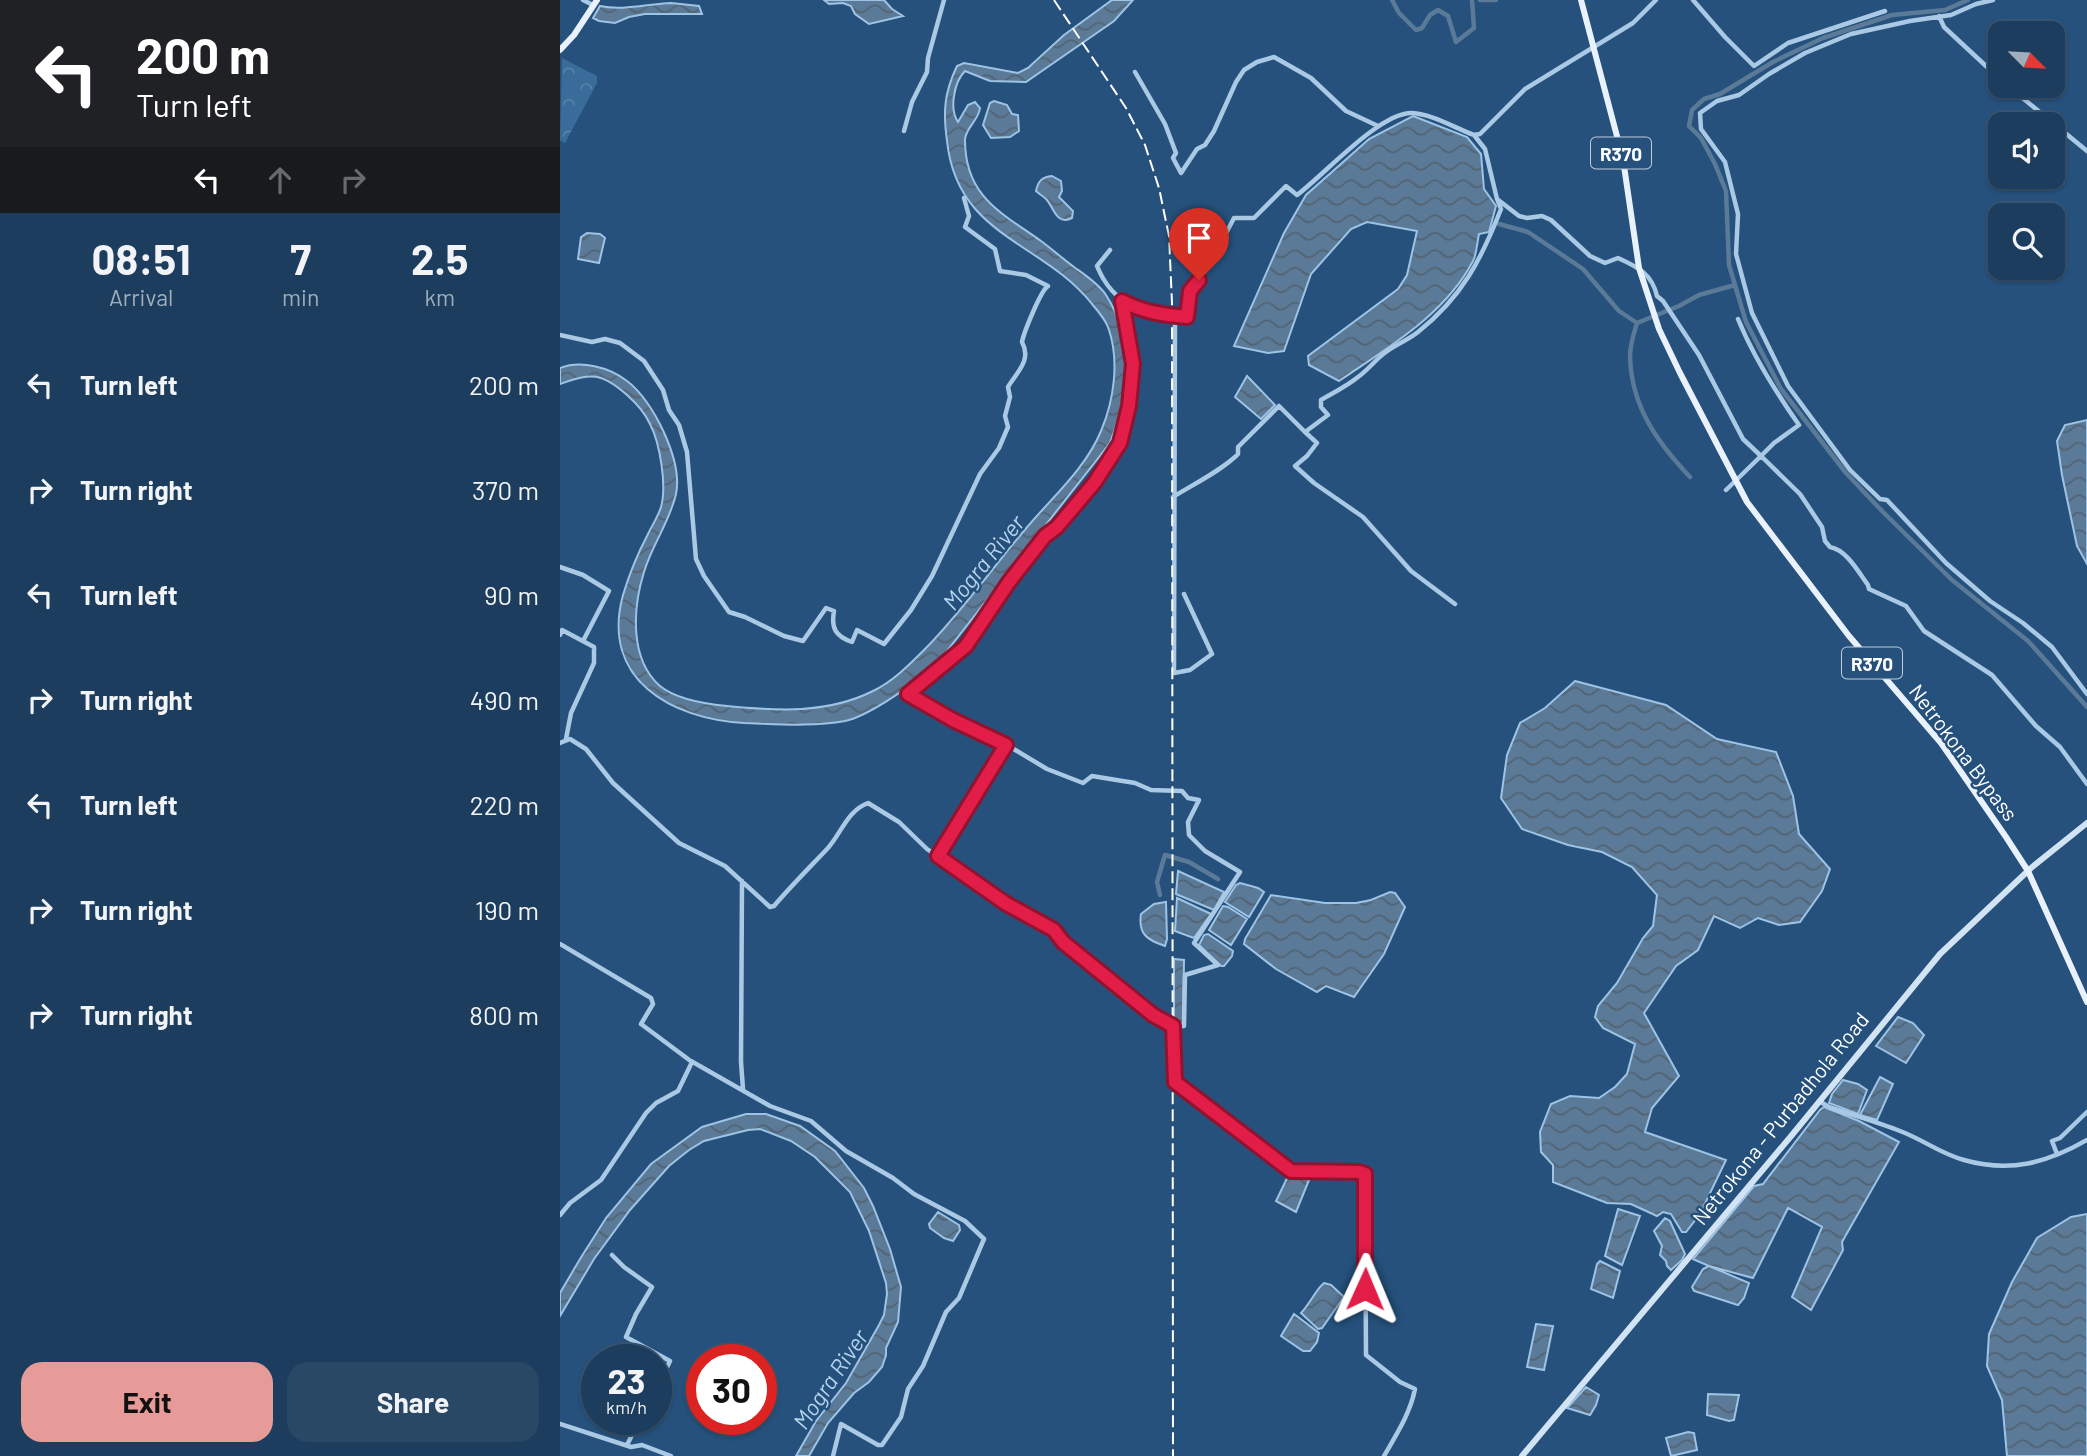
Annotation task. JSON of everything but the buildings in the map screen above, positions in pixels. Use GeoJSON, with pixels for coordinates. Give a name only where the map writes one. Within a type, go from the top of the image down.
{"type":"FeatureCollection","features":[{"type":"Feature","properties":{"kind":"main road","name":"R370"},"geometry":{"type":"LineString","coordinates":[[1581,0],[1623,159],[1639,268]]}},
{"type":"Feature","properties":{"kind":"main road"},"geometry":{"type":"LineString","coordinates":[[560,50],[575,35],[595,3]]}},
{"type":"Feature","properties":{"kind":"main road","name":"Netrokona Bypass"},"geometry":{"type":"LineString","coordinates":[[1639,268],[1657,324],[1747,502],[1849,636],[1941,743],[2028,871],[2087,1002]]}},
{"type":"Feature","properties":{"kind":"main road","name":"Netrokona - Purbadhola Road"},"geometry":{"type":"LineString","coordinates":[[1522,1456],[1940,954],[2028,871],[2087,823]]}},
{"type":"Feature","properties":{"kind":"street"},"geometry":{"type":"LineString","coordinates":[[583,0],[595,3]]}},
{"type":"Feature","properties":{"kind":"street"},"geometry":{"type":"LineString","coordinates":[[904,131],[912,102],[927,72],[944,0]]}},
{"type":"Feature","properties":{"kind":"street"},"geometry":{"type":"LineString","coordinates":[[1110,250],[1097,266],[1122,301],[1141,310],[1187,317],[1190,291],[1211,262],[1234,218],[1254,218],[1286,186],[1297,195],[1351,147],[1393,118],[1409,113],[1422,115],[1474,135],[1480,134],[1525,89],[1633,23],[1656,0]]}},
{"type":"Feature","properties":{"kind":"street"},"geometry":{"type":"LineString","coordinates":[[1693,0],[1754,66],[1788,43],[1885,11]]}},
{"type":"Feature","properties":{"kind":"street"},"geometry":{"type":"LineString","coordinates":[[1993,0],[1939,16],[1848,36],[1805,53],[1740,95],[1717,101],[1700,113],[1701,129],[1725,162],[1738,214],[1736,254],[1752,313],[1788,386],[1850,470],[1880,499],[1887,500],[1955,570],[1990,601],[2023,623],[2052,648],[2087,694]]}},
{"type":"Feature","properties":{"kind":"street"},"geometry":{"type":"LineString","coordinates":[[1939,16],[1944,27],[1988,68]]}},
{"type":"Feature","properties":{"kind":"street"},"geometry":{"type":"LineString","coordinates":[[1843,23],[1848,36]]}},
{"type":"Feature","properties":{"kind":"street"},"geometry":{"type":"LineString","coordinates":[[1135,72],[1165,124],[1176,153],[1173,158],[1181,173],[1196,149],[1205,145],[1214,131],[1244,70],[1257,62],[1274,57],[1311,78],[1346,111],[1379,127]]}},
{"type":"Feature","properties":{"kind":"street"},"geometry":{"type":"LineString","coordinates":[[2023,98],[2087,151]]}},
{"type":"Feature","properties":{"kind":"street"},"geometry":{"type":"LineString","coordinates":[[1306,432],[1328,415],[1321,407],[1321,400],[1357,378],[1387,350],[1417,334],[1459,291],[1477,267],[1501,209],[1485,149],[1474,135]]}},
{"type":"Feature","properties":{"kind":"street"},"geometry":{"type":"LineString","coordinates":[[560,335],[592,342],[605,339],[620,342],[644,361],[657,380],[669,411],[679,425],[689,457],[696,559],[704,576],[729,612],[784,636],[803,641],[826,608],[834,611],[832,625],[838,636],[852,642],[857,630],[884,644],[911,610],[932,576],[979,474],[999,448],[1008,426],[1005,416],[1010,397],[1008,387],[1025,362],[1027,351],[1022,342],[1025,328],[1031,320],[1042,289],[1048,286],[1026,275],[1000,271],[995,249],[965,228],[968,216],[964,198]]}},
{"type":"Feature","properties":{"kind":"street"},"geometry":{"type":"LineString","coordinates":[[1497,199],[1519,215],[1527,218],[1542,216],[1551,220],[1590,256],[1605,263],[1618,258],[1639,268],[1654,283],[1657,296],[1673,314],[1699,355],[1743,439],[1800,494],[1822,527],[1825,541],[1830,547],[1836,548],[1847,558],[1869,589],[1906,606],[1924,631],[1992,675],[2036,726],[2060,747],[2087,784]]}},
{"type":"Feature","properties":{"kind":"street"},"geometry":{"type":"LineString","coordinates":[[566,739],[586,749],[613,783],[679,843],[725,866],[770,907],[773,907],[831,844],[842,824],[858,807],[869,803],[1005,903],[1054,930],[1066,944],[1153,1015],[1173,1027],[1184,1026],[1185,975],[1218,965],[1194,943],[1239,874],[1205,851],[1189,835],[1188,822],[1199,800],[1188,798],[1182,790],[1152,790],[1135,783],[1092,776],[1083,783],[1047,769],[908,694],[966,646],[1009,582],[1045,536],[1057,527],[1095,482],[1120,443],[1129,406],[1133,364],[1122,301]]}},
{"type":"Feature","properties":{"kind":"street"},"geometry":{"type":"LineString","coordinates":[[1175,316],[1174,673],[1190,670],[1212,654],[1184,594]]}},
{"type":"Feature","properties":{"kind":"street"},"geometry":{"type":"LineString","coordinates":[[1726,490],[1774,443],[1799,425],[1766,379],[1738,319]]}},
{"type":"Feature","properties":{"kind":"street"},"geometry":{"type":"LineString","coordinates":[[1173,497],[1217,468],[1228,465],[1238,454],[1238,446],[1279,406],[1317,443],[1295,466],[1314,483],[1363,516],[1411,571],[1455,604]]}},
{"type":"Feature","properties":{"kind":"street"},"geometry":{"type":"LineString","coordinates":[[560,567],[583,575],[609,591],[583,641]]}},
{"type":"Feature","properties":{"kind":"street"},"geometry":{"type":"LineString","coordinates":[[560,635],[562,630],[594,647],[594,663],[569,718],[566,739],[560,743]]}},
{"type":"Feature","properties":{"kind":"street"},"geometry":{"type":"LineString","coordinates":[[938,856],[1006,745]]}},
{"type":"Feature","properties":{"kind":"street"},"geometry":{"type":"LineString","coordinates":[[742,880],[743,1089]]}},
{"type":"Feature","properties":{"kind":"street"},"geometry":{"type":"LineString","coordinates":[[560,944],[651,998],[653,1004],[641,1024],[691,1060],[770,1106],[811,1121],[846,1152],[893,1178],[914,1195],[965,1221],[984,1239],[959,1298],[946,1312],[923,1366],[908,1389],[901,1417],[885,1444],[878,1445],[841,1424],[833,1456]]}},
{"type":"Feature","properties":{"kind":"street"},"geometry":{"type":"LineString","coordinates":[[1173,1027],[1176,1083],[1291,1171],[1359,1172],[1366,1176],[1366,1356],[1415,1389],[1404,1423],[1384,1456]]}},
{"type":"Feature","properties":{"kind":"street"},"geometry":{"type":"LineString","coordinates":[[560,1215],[578,1196],[601,1180],[651,1108],[678,1091],[691,1060]]}},
{"type":"Feature","properties":{"kind":"street"},"geometry":{"type":"LineString","coordinates":[[1818,1100],[1829,1107],[1902,1131],[1963,1160],[2020,1166],[2041,1162],[2087,1140]]}},
{"type":"Feature","properties":{"kind":"street"},"geometry":{"type":"LineString","coordinates":[[2057,1154],[2052,1141],[2060,1138],[2087,1112]]}},
{"type":"Feature","properties":{"kind":"street"},"geometry":{"type":"LineString","coordinates":[[612,1255],[652,1287],[626,1337],[639,1344]]}},
{"type":"Feature","properties":{"kind":"street"},"geometry":{"type":"LineString","coordinates":[[560,1424],[631,1447],[642,1445],[671,1456]]}},
{"type":"Feature","properties":{"kind":"street"},"geometry":{"type":"LineString","coordinates":[[627,1445],[632,1435]]}},
{"type":"Feature","properties":{"kind":"green space"},"geometry":{"type":"Polygon","coordinates":[[[562,58],[597,76],[597,83],[565,143],[560,140],[562,58]]]}},
{"type":"Feature","properties":{"kind":"water"},"geometry":{"type":"Polygon","coordinates":[[[824,0],[884,0],[903,16],[869,24],[855,14],[851,6],[843,3],[829,4],[824,0]]]}},
{"type":"Feature","properties":{"kind":"water"},"geometry":{"type":"Polygon","coordinates":[[[1112,0],[1133,0],[1114,21],[1026,82],[990,81],[965,71],[958,82],[953,103],[958,122],[968,105],[975,102],[980,108],[965,140],[971,176],[979,190],[1000,212],[1096,283],[1116,313],[1122,331],[1126,368],[1121,406],[1110,443],[932,670],[878,707],[845,721],[794,725],[717,720],[668,703],[648,689],[632,671],[622,650],[619,624],[628,580],[663,498],[662,465],[657,442],[643,412],[618,387],[596,377],[560,384],[560,368],[595,366],[627,381],[656,416],[670,449],[677,480],[676,494],[644,572],[636,616],[638,647],[643,662],[660,686],[675,695],[701,702],[783,710],[838,704],[887,683],[937,637],[1086,459],[1101,431],[1114,380],[1112,340],[1107,324],[1099,312],[1072,283],[1004,235],[984,218],[967,198],[954,173],[947,141],[945,112],[949,85],[957,66],[964,63],[1018,73],[1028,68],[1064,35],[1112,0]]]}},
{"type":"Feature","properties":{"kind":"water"},"geometry":{"type":"Polygon","coordinates":[[[671,3],[699,6],[702,14],[645,14],[615,23],[593,18],[600,6],[626,8],[671,3]]]}},
{"type":"Feature","properties":{"kind":"water"},"geometry":{"type":"Polygon","coordinates":[[[994,101],[1007,105],[1012,114],[1018,115],[1019,131],[1010,137],[991,138],[983,125],[990,103],[994,101]]]}},
{"type":"Feature","properties":{"kind":"water"},"geometry":{"type":"Polygon","coordinates":[[[1413,116],[1467,137],[1481,154],[1484,189],[1496,206],[1489,232],[1479,234],[1474,258],[1447,298],[1414,329],[1339,381],[1309,365],[1308,356],[1398,289],[1407,275],[1417,231],[1367,222],[1351,229],[1311,274],[1284,351],[1268,353],[1234,346],[1284,233],[1306,195],[1369,139],[1413,116]]]}},
{"type":"Feature","properties":{"kind":"water"},"geometry":{"type":"Polygon","coordinates":[[[1052,176],[1061,181],[1062,191],[1059,197],[1073,211],[1072,218],[1059,218],[1046,199],[1036,191],[1041,180],[1052,176]]]}},
{"type":"Feature","properties":{"kind":"water"},"geometry":{"type":"Polygon","coordinates":[[[587,233],[600,234],[605,238],[599,263],[578,259],[581,237],[587,233]]]}},
{"type":"Feature","properties":{"kind":"water"},"geometry":{"type":"Polygon","coordinates":[[[1247,376],[1275,405],[1261,419],[1235,397],[1247,376]]]}},
{"type":"Feature","properties":{"kind":"water"},"geometry":{"type":"Polygon","coordinates":[[[2087,420],[2087,564],[2077,546],[2057,441],[2065,425],[2087,420]]]}},
{"type":"Feature","properties":{"kind":"water"},"geometry":{"type":"Polygon","coordinates":[[[1575,681],[1666,705],[1717,739],[1776,752],[1793,796],[1799,834],[1830,869],[1822,891],[1800,922],[1779,925],[1758,918],[1740,928],[1714,916],[1698,950],[1676,966],[1644,1013],[1679,1076],[1652,1108],[1645,1132],[1726,1160],[1700,1214],[1686,1232],[1682,1232],[1671,1214],[1663,1212],[1657,1216],[1631,1204],[1607,1203],[1553,1182],[1553,1165],[1541,1152],[1540,1132],[1551,1104],[1570,1096],[1599,1098],[1627,1074],[1635,1044],[1603,1028],[1595,1017],[1598,1006],[1617,983],[1653,926],[1657,895],[1632,867],[1602,852],[1568,845],[1522,829],[1501,798],[1507,755],[1520,723],[1545,708],[1575,681]]]}},
{"type":"Feature","properties":{"kind":"water"},"geometry":{"type":"Polygon","coordinates":[[[1178,871],[1224,892],[1214,910],[1176,894],[1178,871]]]}},
{"type":"Feature","properties":{"kind":"water"},"geometry":{"type":"Polygon","coordinates":[[[1240,883],[1264,892],[1249,917],[1225,902],[1240,883]]]}},
{"type":"Feature","properties":{"kind":"water"},"geometry":{"type":"Polygon","coordinates":[[[1390,892],[1395,893],[1405,907],[1384,954],[1354,997],[1326,986],[1317,992],[1276,969],[1244,944],[1271,895],[1325,903],[1356,903],[1390,892]]]}},
{"type":"Feature","properties":{"kind":"water"},"geometry":{"type":"Polygon","coordinates":[[[1177,898],[1211,914],[1194,938],[1175,931],[1177,898]]]}},
{"type":"Feature","properties":{"kind":"water"},"geometry":{"type":"Polygon","coordinates":[[[1166,902],[1165,946],[1145,935],[1140,921],[1141,914],[1154,904],[1166,902]]]}},
{"type":"Feature","properties":{"kind":"water"},"geometry":{"type":"Polygon","coordinates":[[[1223,906],[1247,919],[1231,945],[1209,930],[1223,906]]]}},
{"type":"Feature","properties":{"kind":"water"},"geometry":{"type":"Polygon","coordinates":[[[1208,934],[1233,951],[1224,966],[1199,945],[1204,935],[1208,934]]]}},
{"type":"Feature","properties":{"kind":"water"},"geometry":{"type":"Polygon","coordinates":[[[1174,959],[1184,960],[1183,1023],[1174,1024],[1174,959]]]}},
{"type":"Feature","properties":{"kind":"water"},"geometry":{"type":"Polygon","coordinates":[[[1898,1017],[1913,1023],[1924,1035],[1906,1063],[1876,1046],[1898,1017]]]}},
{"type":"Feature","properties":{"kind":"water"},"geometry":{"type":"Polygon","coordinates":[[[1880,1077],[1893,1084],[1877,1120],[1860,1115],[1880,1077]]]}},
{"type":"Feature","properties":{"kind":"water"},"geometry":{"type":"Polygon","coordinates":[[[1843,1080],[1867,1090],[1858,1114],[1829,1103],[1832,1094],[1843,1080]]]}},
{"type":"Feature","properties":{"kind":"water"},"geometry":{"type":"Polygon","coordinates":[[[1824,1107],[1859,1121],[1899,1142],[1842,1242],[1843,1250],[1811,1310],[1792,1297],[1822,1227],[1788,1208],[1753,1278],[1693,1259],[1754,1186],[1763,1184],[1824,1107]]]}},
{"type":"Feature","properties":{"kind":"water"},"geometry":{"type":"Polygon","coordinates":[[[746,1114],[766,1114],[800,1126],[835,1151],[864,1188],[873,1206],[901,1287],[898,1322],[886,1348],[882,1367],[869,1382],[854,1393],[828,1423],[809,1456],[796,1456],[816,1421],[846,1383],[879,1325],[884,1315],[887,1294],[869,1231],[850,1192],[815,1157],[791,1141],[760,1129],[748,1130],[704,1141],[689,1150],[669,1166],[630,1210],[594,1259],[560,1316],[560,1293],[580,1259],[606,1218],[651,1164],[702,1127],[746,1114]]]}},
{"type":"Feature","properties":{"kind":"water"},"geometry":{"type":"Polygon","coordinates":[[[1290,1172],[1309,1180],[1296,1212],[1276,1201],[1290,1172]]]}},
{"type":"Feature","properties":{"kind":"water"},"geometry":{"type":"Polygon","coordinates":[[[1618,1209],[1640,1216],[1622,1265],[1605,1256],[1618,1209]]]}},
{"type":"Feature","properties":{"kind":"water"},"geometry":{"type":"Polygon","coordinates":[[[938,1212],[959,1225],[960,1230],[953,1241],[930,1228],[929,1224],[938,1212]]]}},
{"type":"Feature","properties":{"kind":"water"},"geometry":{"type":"Polygon","coordinates":[[[2087,1214],[2087,1456],[2007,1456],[2002,1400],[1987,1366],[1989,1334],[2012,1282],[2037,1238],[2071,1217],[2087,1214]]]}},
{"type":"Feature","properties":{"kind":"water"},"geometry":{"type":"Polygon","coordinates":[[[1665,1218],[1670,1221],[1685,1254],[1671,1270],[1660,1255],[1662,1246],[1654,1231],[1665,1218]]]}},
{"type":"Feature","properties":{"kind":"water"},"geometry":{"type":"Polygon","coordinates":[[[1600,1261],[1620,1271],[1613,1298],[1591,1289],[1600,1261]]]}},
{"type":"Feature","properties":{"kind":"water"},"geometry":{"type":"Polygon","coordinates":[[[1709,1266],[1749,1283],[1744,1298],[1738,1305],[1694,1291],[1692,1287],[1703,1269],[1709,1266]]]}},
{"type":"Feature","properties":{"kind":"water"},"geometry":{"type":"Polygon","coordinates":[[[1324,1283],[1331,1285],[1344,1297],[1322,1328],[1318,1329],[1301,1313],[1324,1283]]]}},
{"type":"Feature","properties":{"kind":"water"},"geometry":{"type":"Polygon","coordinates":[[[1294,1314],[1319,1333],[1317,1342],[1310,1351],[1303,1351],[1281,1336],[1294,1314]]]}},
{"type":"Feature","properties":{"kind":"water"},"geometry":{"type":"Polygon","coordinates":[[[1536,1324],[1553,1326],[1544,1370],[1527,1367],[1536,1324]]]}},
{"type":"Feature","properties":{"kind":"water"},"geometry":{"type":"Polygon","coordinates":[[[1586,1387],[1599,1395],[1590,1415],[1567,1408],[1586,1387]]]}},
{"type":"Feature","properties":{"kind":"water"},"geometry":{"type":"Polygon","coordinates":[[[1708,1394],[1739,1395],[1734,1420],[1707,1415],[1708,1394]]]}},
{"type":"Feature","properties":{"kind":"water"},"geometry":{"type":"Polygon","coordinates":[[[1694,1433],[1697,1450],[1671,1456],[1666,1438],[1694,1433]]]}},
{"type":"Feature","properties":{"kind":"waterway"},"geometry":{"type":"LineString","coordinates":[[1392,0],[1399,13],[1416,30],[1422,28],[1430,15],[1438,10],[1448,16],[1456,42],[1474,28],[1472,0]]}},
{"type":"Feature","properties":{"kind":"waterway"},"geometry":{"type":"LineString","coordinates":[[1480,0],[1496,0]]}},
{"type":"Feature","properties":{"kind":"waterway"},"geometry":{"type":"LineString","coordinates":[[1968,0],[1945,10],[1892,15],[1823,38],[1773,62],[1720,94],[1704,99],[1692,110],[1689,126],[1701,138],[1726,191],[1729,265],[1746,322],[1781,389],[1846,473],[1883,512],[1952,580],[2028,641],[2087,707]]}},
{"type":"Feature","properties":{"kind":"waterway"},"geometry":{"type":"LineString","coordinates":[[1499,224],[1528,232],[1583,269],[1619,311],[1637,323],[1699,295],[1735,285]]}},
{"type":"Feature","properties":{"kind":"waterway"},"geometry":{"type":"LineString","coordinates":[[1637,323],[1630,356],[1635,391],[1657,437],[1690,477]]}},
{"type":"Feature","properties":{"kind":"waterway"},"geometry":{"type":"LineString","coordinates":[[1160,895],[1157,882],[1165,855],[1189,862],[1218,879]]}},
{"type":"Feature","properties":{"kind":"railway"},"geometry":{"type":"LineString","coordinates":[[1054,0],[1126,108],[1145,145],[1159,188],[1169,236],[1172,303],[1173,1456]]}},
{"type":"Feature","properties":{"kind":"route"},"geometry":{"type":"LineString","coordinates":[[1199,280],[1190,291],[1187,317],[1161,315],[1122,301],[1133,364],[1129,406],[1120,443],[1095,482],[1057,527],[1045,536],[1009,582],[966,646],[908,694],[953,720],[1006,745],[938,856],[1005,903],[1054,930],[1063,942],[1153,1015],[1173,1026],[1175,1082],[1290,1171],[1365,1174],[1365,1289]]}},
{"type":"Feature","properties":{"kind":"water label","name":"Mogra River"},"geometry":{"type":"Point","coordinates":[983,562]}},
{"type":"Feature","properties":{"kind":"water label","name":"Mogra River"},"geometry":{"type":"Point","coordinates":[830,1379]}}]}
